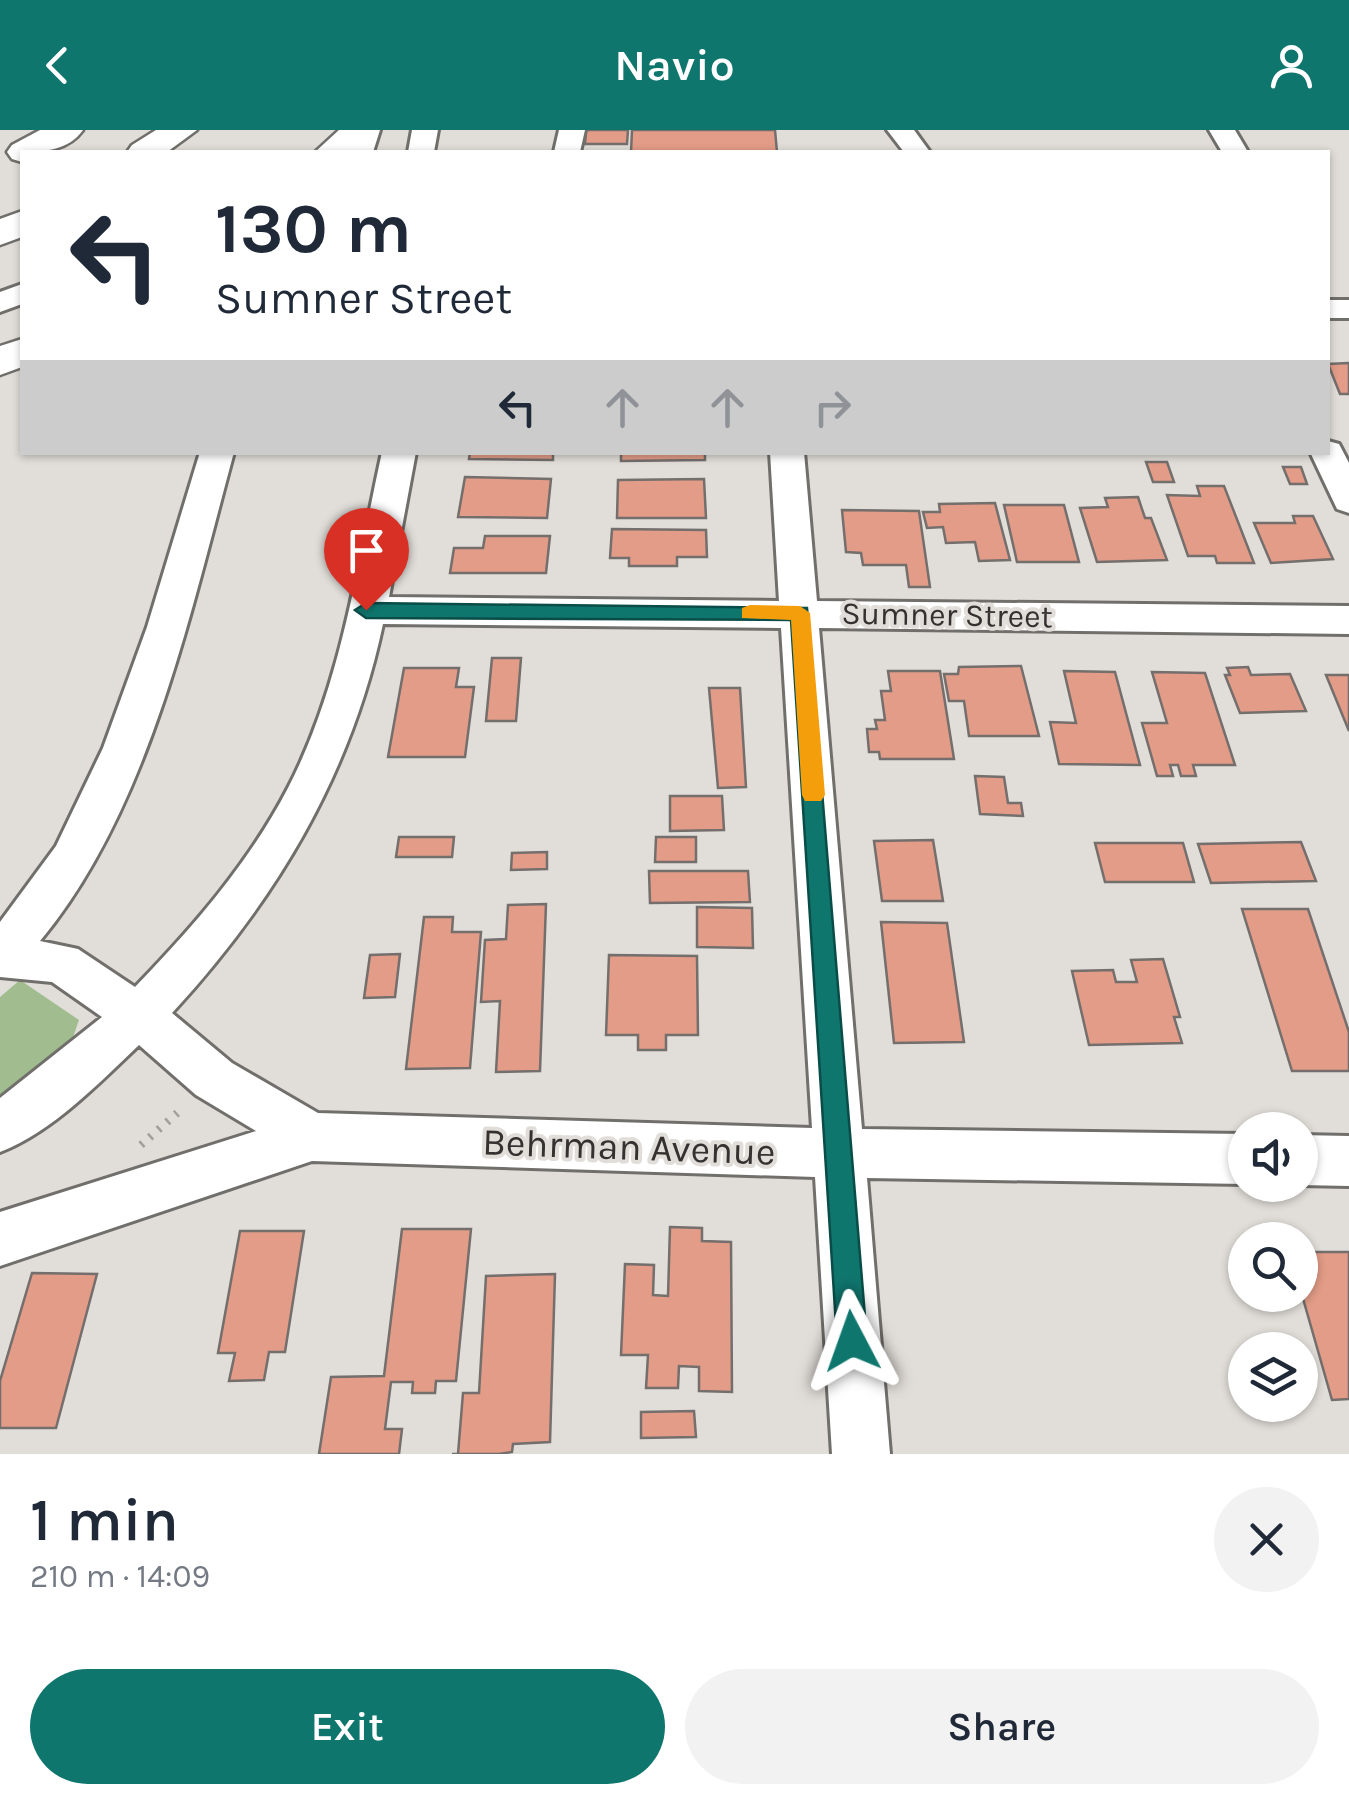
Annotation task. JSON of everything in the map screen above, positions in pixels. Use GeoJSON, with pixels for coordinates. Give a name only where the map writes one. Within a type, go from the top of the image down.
{"type":"FeatureCollection","features":[{"type":"Feature","properties":{"kind":"highway"},"geometry":{"type":"LineString","coordinates":[[29,150],[66,130]]}},
{"type":"Feature","properties":{"kind":"highway"},"geometry":{"type":"LineString","coordinates":[[147,150],[180,130]]}},
{"type":"Feature","properties":{"kind":"highway"},"geometry":{"type":"LineString","coordinates":[[335,150],[364,130]]}},
{"type":"Feature","properties":{"kind":"street"},"geometry":{"type":"LineString","coordinates":[[900,130],[915,150]]}},
{"type":"Feature","properties":{"kind":"street"},"geometry":{"type":"LineString","coordinates":[[0,955],[41,906],[99,806],[139,704],[216,455]]}},
{"type":"Feature","properties":{"kind":"street"},"geometry":{"type":"LineString","coordinates":[[0,1128],[140,1016],[221,923],[288,829],[333,733],[366,610],[397,455]]}},
{"type":"Feature","properties":{"kind":"street"},"geometry":{"type":"LineString","coordinates":[[787,455],[861,1454]]}},
{"type":"Feature","properties":{"kind":"street"},"geometry":{"type":"LineString","coordinates":[[1328,455],[1349,501]]}},
{"type":"Feature","properties":{"kind":"street","name":"Sumner Street"},"geometry":{"type":"LineString","coordinates":[[366,610],[1349,620]]}},
{"type":"Feature","properties":{"kind":"street","name":"Behrman Avenue"},"geometry":{"type":"LineString","coordinates":[[0,955],[60,963],[140,1016],[214,1079],[312,1137]]}},
{"type":"Feature","properties":{"kind":"street","name":"Behrman Avenue"},"geometry":{"type":"LineString","coordinates":[[0,1239],[312,1137],[838,1153],[1228,1159]]}},
{"type":"Feature","properties":{"kind":"street"},"geometry":{"type":"LineString","coordinates":[[1318,1160],[1349,1160]]}},
{"type":"Feature","properties":{"kind":"path"},"geometry":{"type":"LineString","coordinates":[[137,1148],[188,1103]]}},
{"type":"Feature","properties":{"kind":"green space"},"geometry":{"type":"Polygon","coordinates":[[[20,980],[79,1020],[70,1046],[0,1095],[0,997],[20,980]]]}},
{"type":"Feature","properties":{"kind":"building"},"geometry":{"type":"Polygon","coordinates":[[[586,130],[628,130],[627,144],[585,144],[586,130]]]}},
{"type":"Feature","properties":{"kind":"building"},"geometry":{"type":"Polygon","coordinates":[[[632,130],[775,130],[777,150],[631,150],[632,130]]]}},
{"type":"Feature","properties":{"kind":"building"},"geometry":{"type":"Polygon","coordinates":[[[1349,363],[1349,394],[1340,394],[1330,364],[1349,363]]]}},
{"type":"Feature","properties":{"kind":"building"},"geometry":{"type":"Polygon","coordinates":[[[470,455],[553,455],[553,460],[469,459],[470,455]]]}},
{"type":"Feature","properties":{"kind":"building"},"geometry":{"type":"Polygon","coordinates":[[[621,455],[705,455],[705,460],[621,461],[621,455]]]}},
{"type":"Feature","properties":{"kind":"building"},"geometry":{"type":"Polygon","coordinates":[[[1146,462],[1167,462],[1174,482],[1153,482],[1146,462]]]}},
{"type":"Feature","properties":{"kind":"building"},"geometry":{"type":"Polygon","coordinates":[[[1283,467],[1301,467],[1307,484],[1290,484],[1283,467]]]}},
{"type":"Feature","properties":{"kind":"building"},"geometry":{"type":"Polygon","coordinates":[[[465,477],[551,479],[547,518],[458,517],[465,477]]]}},
{"type":"Feature","properties":{"kind":"building"},"geometry":{"type":"Polygon","coordinates":[[[704,479],[706,518],[617,518],[618,480],[704,479]]]}},
{"type":"Feature","properties":{"kind":"building"},"geometry":{"type":"Polygon","coordinates":[[[1197,486],[1224,486],[1254,563],[1217,563],[1215,556],[1188,556],[1167,495],[1200,496],[1197,486]]]}},
{"type":"Feature","properties":{"kind":"building"},"geometry":{"type":"Polygon","coordinates":[[[1138,497],[1145,518],[1151,518],[1167,560],[1097,562],[1080,508],[1108,507],[1105,498],[1138,497]]]}},
{"type":"Feature","properties":{"kind":"building"},"geometry":{"type":"Polygon","coordinates":[[[995,503],[1010,560],[979,561],[975,542],[946,543],[943,527],[927,528],[923,512],[940,512],[939,504],[995,503]]]}},
{"type":"Feature","properties":{"kind":"building"},"geometry":{"type":"Polygon","coordinates":[[[1004,505],[1064,505],[1079,562],[1017,562],[1004,505]]]}},
{"type":"Feature","properties":{"kind":"building"},"geometry":{"type":"Polygon","coordinates":[[[842,510],[919,511],[930,587],[909,587],[906,565],[863,565],[861,553],[846,552],[842,510]]]}},
{"type":"Feature","properties":{"kind":"building"},"geometry":{"type":"Polygon","coordinates":[[[1293,516],[1313,516],[1333,559],[1271,563],[1254,523],[1295,523],[1293,516]]]}},
{"type":"Feature","properties":{"kind":"building"},"geometry":{"type":"Polygon","coordinates":[[[612,529],[706,530],[707,557],[677,557],[677,566],[629,566],[629,558],[610,558],[612,529]]]}},
{"type":"Feature","properties":{"kind":"building"},"geometry":{"type":"Polygon","coordinates":[[[485,536],[550,536],[546,573],[450,573],[454,548],[483,548],[485,536]]]}},
{"type":"Feature","properties":{"kind":"building"},"geometry":{"type":"Polygon","coordinates":[[[492,658],[521,658],[516,721],[486,721],[492,658]]]}},
{"type":"Feature","properties":{"kind":"building"},"geometry":{"type":"Polygon","coordinates":[[[1021,666],[1039,736],[969,736],[964,701],[949,701],[944,674],[958,674],[959,667],[1021,666]]]}},
{"type":"Feature","properties":{"kind":"building"},"geometry":{"type":"Polygon","coordinates":[[[1248,667],[1251,675],[1290,674],[1306,711],[1240,713],[1225,675],[1230,675],[1227,668],[1248,667]]]}},
{"type":"Feature","properties":{"kind":"building"},"geometry":{"type":"Polygon","coordinates":[[[404,668],[459,668],[456,687],[474,687],[465,757],[388,757],[404,668]]]}},
{"type":"Feature","properties":{"kind":"building"},"geometry":{"type":"Polygon","coordinates":[[[888,671],[940,671],[954,759],[880,759],[879,752],[869,752],[867,729],[877,729],[875,720],[885,720],[881,691],[891,691],[888,671]]]}},
{"type":"Feature","properties":{"kind":"building"},"geometry":{"type":"Polygon","coordinates":[[[1064,671],[1115,672],[1140,765],[1059,764],[1050,722],[1076,723],[1064,671]]]}},
{"type":"Feature","properties":{"kind":"building"},"geometry":{"type":"Polygon","coordinates":[[[1152,672],[1205,673],[1235,765],[1193,765],[1196,776],[1181,776],[1178,765],[1170,765],[1173,776],[1157,776],[1142,723],[1167,723],[1152,672]]]}},
{"type":"Feature","properties":{"kind":"building"},"geometry":{"type":"Polygon","coordinates":[[[1326,675],[1349,675],[1349,731],[1326,675]]]}},
{"type":"Feature","properties":{"kind":"building"},"geometry":{"type":"Polygon","coordinates":[[[709,688],[740,688],[746,787],[718,788],[709,688]]]}},
{"type":"Feature","properties":{"kind":"building"},"geometry":{"type":"Polygon","coordinates":[[[975,776],[1004,777],[1008,803],[1021,803],[1023,816],[980,814],[975,776]]]}},
{"type":"Feature","properties":{"kind":"building"},"geometry":{"type":"Polygon","coordinates":[[[670,796],[722,796],[724,830],[670,831],[670,796]]]}},
{"type":"Feature","properties":{"kind":"building"},"geometry":{"type":"Polygon","coordinates":[[[399,837],[454,837],[452,857],[396,857],[399,837]]]}},
{"type":"Feature","properties":{"kind":"building"},"geometry":{"type":"Polygon","coordinates":[[[656,837],[696,837],[696,862],[655,862],[656,837]]]}},
{"type":"Feature","properties":{"kind":"building"},"geometry":{"type":"Polygon","coordinates":[[[933,840],[943,901],[882,901],[874,841],[933,840]]]}},
{"type":"Feature","properties":{"kind":"building"},"geometry":{"type":"Polygon","coordinates":[[[1301,842],[1316,881],[1211,883],[1198,844],[1301,842]]]}},
{"type":"Feature","properties":{"kind":"building"},"geometry":{"type":"Polygon","coordinates":[[[1095,843],[1183,843],[1194,882],[1105,882],[1095,843]]]}},
{"type":"Feature","properties":{"kind":"building"},"geometry":{"type":"Polygon","coordinates":[[[547,852],[547,869],[511,870],[512,853],[547,852]]]}},
{"type":"Feature","properties":{"kind":"building"},"geometry":{"type":"Polygon","coordinates":[[[649,871],[748,871],[750,902],[650,903],[649,871]]]}},
{"type":"Feature","properties":{"kind":"building"},"geometry":{"type":"Polygon","coordinates":[[[546,904],[540,1071],[496,1072],[500,1001],[481,1002],[485,940],[506,939],[508,905],[546,904]]]}},
{"type":"Feature","properties":{"kind":"building"},"geometry":{"type":"Polygon","coordinates":[[[697,907],[752,908],[753,948],[697,947],[697,907]]]}},
{"type":"Feature","properties":{"kind":"building"},"geometry":{"type":"Polygon","coordinates":[[[1242,909],[1308,909],[1349,1032],[1349,1071],[1292,1071],[1242,909]]]}},
{"type":"Feature","properties":{"kind":"building"},"geometry":{"type":"Polygon","coordinates":[[[424,917],[453,917],[452,932],[481,932],[470,1068],[406,1069],[424,917]]]}},
{"type":"Feature","properties":{"kind":"building"},"geometry":{"type":"Polygon","coordinates":[[[881,922],[947,923],[964,1042],[894,1043],[881,922]]]}},
{"type":"Feature","properties":{"kind":"building"},"geometry":{"type":"Polygon","coordinates":[[[400,954],[395,997],[364,998],[370,955],[400,954]]]}},
{"type":"Feature","properties":{"kind":"building"},"geometry":{"type":"Polygon","coordinates":[[[609,955],[697,956],[698,1035],[666,1035],[666,1050],[638,1050],[638,1035],[606,1035],[609,955]]]}},
{"type":"Feature","properties":{"kind":"building"},"geometry":{"type":"Polygon","coordinates":[[[1163,959],[1180,1017],[1174,1017],[1182,1043],[1089,1045],[1072,971],[1113,970],[1116,982],[1137,982],[1131,960],[1163,959]]]}},
{"type":"Feature","properties":{"kind":"building"},"geometry":{"type":"Polygon","coordinates":[[[670,1227],[702,1228],[702,1241],[731,1242],[732,1392],[699,1391],[699,1367],[679,1366],[678,1388],[646,1388],[648,1355],[621,1355],[625,1264],[654,1265],[653,1295],[668,1296],[670,1227]]]}},
{"type":"Feature","properties":{"kind":"building"},"geometry":{"type":"Polygon","coordinates":[[[402,1229],[471,1229],[456,1381],[436,1381],[435,1393],[412,1393],[413,1382],[391,1382],[385,1429],[402,1429],[399,1454],[319,1454],[331,1377],[384,1376],[402,1229]]]}},
{"type":"Feature","properties":{"kind":"building"},"geometry":{"type":"Polygon","coordinates":[[[240,1231],[304,1231],[285,1352],[269,1352],[264,1380],[229,1381],[235,1353],[218,1353],[240,1231]]]}},
{"type":"Feature","properties":{"kind":"building"},"geometry":{"type":"Polygon","coordinates":[[[1318,1252],[1349,1252],[1349,1399],[1332,1400],[1318,1351],[1318,1332],[1313,1332],[1307,1312],[1318,1312],[1318,1252]]]}},
{"type":"Feature","properties":{"kind":"building"},"geometry":{"type":"Polygon","coordinates":[[[32,1273],[97,1274],[56,1428],[0,1428],[0,1381],[32,1273]]]}},
{"type":"Feature","properties":{"kind":"building"},"geometry":{"type":"Polygon","coordinates":[[[555,1274],[550,1442],[513,1444],[512,1452],[499,1454],[458,1454],[463,1393],[479,1393],[486,1276],[555,1274]]]}},
{"type":"Feature","properties":{"kind":"building"},"geometry":{"type":"Polygon","coordinates":[[[694,1411],[696,1437],[641,1438],[641,1412],[694,1411]]]}},
{"type":"Feature","properties":{"kind":"slow traffic"},"geometry":{"type":"LineString","coordinates":[[750,613],[800,613],[813,795]]}},
{"type":"Feature","properties":{"kind":"route"},"geometry":{"type":"LineString","coordinates":[[366,610],[800,613],[852,1341]]}}]}
